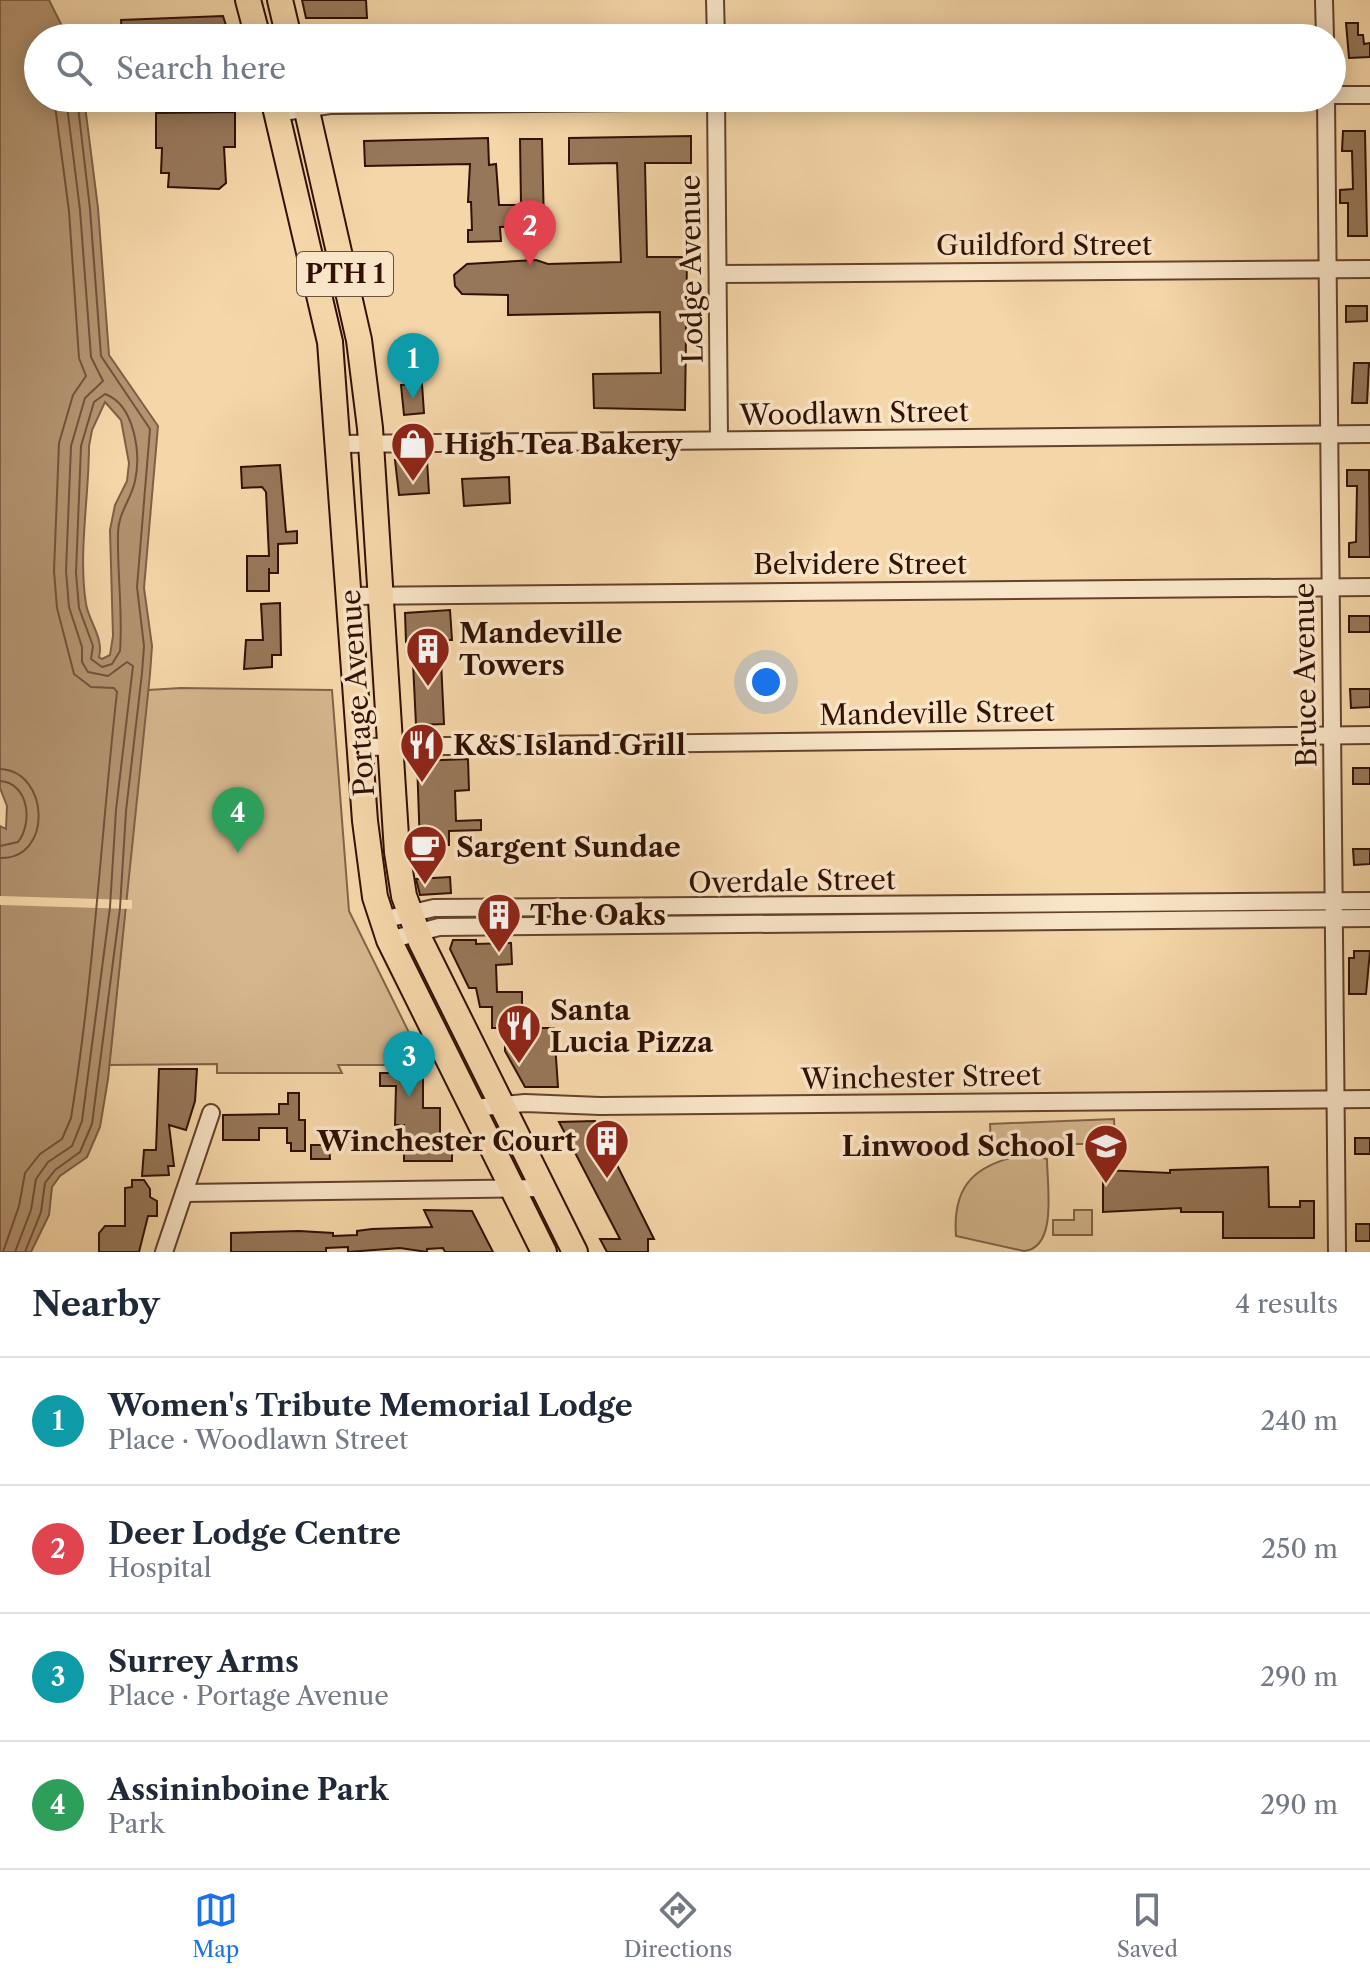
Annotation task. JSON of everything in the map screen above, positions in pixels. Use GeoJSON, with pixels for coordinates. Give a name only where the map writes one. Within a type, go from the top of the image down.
{"type":"FeatureCollection","features":[{"type":"Feature","properties":{"kind":"highway"},"geometry":{"type":"LineString","coordinates":[[248,0],[254,24]]}},
{"type":"Feature","properties":{"kind":"highway"},"geometry":{"type":"LineString","coordinates":[[280,0],[286,24]]}},
{"type":"Feature","properties":{"kind":"highway","name":"Portage Avenue"},"geometry":{"type":"LineString","coordinates":[[275,112],[326,322],[339,444],[368,858],[385,930],[544,1252]]}},
{"type":"Feature","properties":{"kind":"highway","name":"Portage Avenue"},"geometry":{"type":"LineString","coordinates":[[307,112],[359,340],[370,442],[397,852],[413,921],[575,1252]]}},
{"type":"Feature","properties":{"kind":"street"},"geometry":{"type":"LineString","coordinates":[[715,0],[716,24]]}},
{"type":"Feature","properties":{"kind":"street"},"geometry":{"type":"LineString","coordinates":[[1324,0],[1325,24]]}},
{"type":"Feature","properties":{"kind":"street"},"geometry":{"type":"LineString","coordinates":[[1346,95],[1370,95]]}},
{"type":"Feature","properties":{"kind":"street","name":"Lodge Avenue"},"geometry":{"type":"LineString","coordinates":[[716,112],[719,440]]}},
{"type":"Feature","properties":{"kind":"street","name":"Bruce Avenue"},"geometry":{"type":"LineString","coordinates":[[1326,112],[1337,1252]]}},
{"type":"Feature","properties":{"kind":"street","name":"Guildford Street"},"geometry":{"type":"LineString","coordinates":[[718,274],[1370,269]]}},
{"type":"Feature","properties":{"kind":"street","name":"Woodlawn Street"},"geometry":{"type":"LineString","coordinates":[[339,444],[1370,434]]}},
{"type":"Feature","properties":{"kind":"street","name":"Belvidere Street"},"geometry":{"type":"LineString","coordinates":[[350,596],[1370,587]]}},
{"type":"Feature","properties":{"kind":"street","name":"Mandeville Street"},"geometry":{"type":"LineString","coordinates":[[360,747],[1370,735]]}},
{"type":"Feature","properties":{"kind":"street","name":"Overdale Street"},"geometry":{"type":"LineString","coordinates":[[385,930],[413,921],[439,927],[1370,901]]}},
{"type":"Feature","properties":{"kind":"street","name":"Overdale Street"},"geometry":{"type":"LineString","coordinates":[[916,914],[1370,918]]}},
{"type":"Feature","properties":{"kind":"street","name":"Winchester Street"},"geometry":{"type":"LineString","coordinates":[[473,1108],[525,1103],[615,1106],[1370,1099]]}},
{"type":"Feature","properties":{"kind":"street"},"geometry":{"type":"LineString","coordinates":[[164,1252],[211,1113]]}},
{"type":"Feature","properties":{"kind":"street"},"geometry":{"type":"LineString","coordinates":[[184,1193],[543,1188]]}},
{"type":"Feature","properties":{"kind":"shaded area"},"geometry":{"type":"Polygon","coordinates":[[[148,690],[332,690],[349,911],[425,1065],[338,1065],[342,1073],[217,1073],[217,1064],[109,1065],[148,690]]]}},
{"type":"Feature","properties":{"kind":"shaded area"},"geometry":{"type":"Polygon","coordinates":[[[1114,1119],[1115,1144],[991,1144],[990,1124],[1114,1119]]]}},
{"type":"Feature","properties":{"kind":"shaded area"},"geometry":{"type":"Polygon","coordinates":[[[1026,1154],[1047,1159],[1049,1199],[1042,1239],[1035,1247],[1024,1251],[956,1236],[958,1202],[971,1179],[994,1164],[1026,1154]]]}},
{"type":"Feature","properties":{"kind":"shaded area"},"geometry":{"type":"Polygon","coordinates":[[[1074,1210],[1092,1210],[1092,1235],[1053,1235],[1053,1220],[1074,1220],[1074,1210]]]}},
{"type":"Feature","properties":{"kind":"water"},"geometry":{"type":"Polygon","coordinates":[[[0,0],[49,0],[61,24],[24,24],[24,112],[86,112],[98,208],[109,355],[158,426],[144,588],[152,646],[150,674],[108,1079],[100,1127],[87,1157],[60,1176],[52,1187],[49,1215],[31,1252],[0,1252],[0,826],[6,829],[7,806],[0,788],[0,0]],[[105,402],[92,430],[89,446],[83,545],[86,604],[102,659],[110,655],[113,636],[110,530],[115,505],[127,481],[129,463],[121,420],[105,402]]]}},
{"type":"Feature","properties":{"kind":"pier"},"geometry":{"type":"Polygon","coordinates":[[[0,896],[132,900],[132,909],[0,905],[0,896]]]}},
{"type":"Feature","properties":{"kind":"building"},"geometry":{"type":"Polygon","coordinates":[[[302,0],[366,0],[367,18],[306,18],[302,0]]]}},
{"type":"Feature","properties":{"kind":"building"},"geometry":{"type":"Polygon","coordinates":[[[223,16],[226,24],[121,24],[121,20],[223,16]]]}},
{"type":"Feature","properties":{"kind":"building"},"geometry":{"type":"Polygon","coordinates":[[[1346,23],[1358,23],[1358,35],[1363,35],[1364,44],[1370,43],[1370,57],[1349,58],[1346,23]]]}},
{"type":"Feature","properties":{"kind":"building"},"geometry":{"type":"Polygon","coordinates":[[[235,112],[235,147],[224,147],[226,183],[219,189],[168,187],[169,173],[161,173],[162,148],[156,148],[156,113],[235,112]]]}},
{"type":"Feature","properties":{"kind":"building"},"geometry":{"type":"Polygon","coordinates":[[[1343,131],[1365,131],[1367,236],[1348,236],[1348,203],[1340,203],[1340,190],[1353,189],[1352,151],[1342,151],[1343,131]]]}},
{"type":"Feature","properties":{"kind":"building"},"geometry":{"type":"Polygon","coordinates":[[[691,136],[691,163],[645,163],[647,257],[687,257],[685,410],[594,408],[593,374],[661,373],[660,312],[508,315],[508,295],[462,294],[455,286],[454,275],[467,264],[536,260],[548,264],[621,262],[617,163],[569,164],[569,138],[691,136]]]}},
{"type":"Feature","properties":{"kind":"building"},"geometry":{"type":"Polygon","coordinates":[[[488,138],[489,165],[496,164],[499,205],[521,205],[520,139],[542,139],[544,226],[500,227],[501,241],[468,242],[468,230],[472,230],[471,202],[468,202],[470,164],[365,166],[364,141],[488,138]]]}},
{"type":"Feature","properties":{"kind":"building"},"geometry":{"type":"Polygon","coordinates":[[[1346,306],[1367,306],[1367,321],[1346,322],[1346,306]]]}},
{"type":"Feature","properties":{"kind":"building"},"geometry":{"type":"Polygon","coordinates":[[[1354,363],[1369,363],[1367,403],[1352,403],[1354,363]]]}},
{"type":"Feature","properties":{"kind":"building"},"geometry":{"type":"Polygon","coordinates":[[[422,384],[424,413],[404,415],[401,385],[422,384]]]}},
{"type":"Feature","properties":{"kind":"building"},"geometry":{"type":"Polygon","coordinates":[[[395,460],[427,460],[429,493],[399,495],[395,460]]]}},
{"type":"Feature","properties":{"kind":"building"},"geometry":{"type":"Polygon","coordinates":[[[280,465],[286,532],[297,531],[297,543],[278,544],[278,573],[269,573],[269,591],[247,591],[247,556],[269,556],[266,492],[262,487],[242,488],[241,467],[280,465]]]}},
{"type":"Feature","properties":{"kind":"building"},"geometry":{"type":"Polygon","coordinates":[[[1347,470],[1369,470],[1370,557],[1349,557],[1349,543],[1356,542],[1357,486],[1347,486],[1347,470]]]}},
{"type":"Feature","properties":{"kind":"building"},"geometry":{"type":"Polygon","coordinates":[[[509,477],[510,503],[464,506],[462,479],[509,477]]]}},
{"type":"Feature","properties":{"kind":"building"},"geometry":{"type":"Polygon","coordinates":[[[280,603],[281,655],[272,655],[272,667],[244,669],[246,640],[263,640],[261,604],[280,603]]]}},
{"type":"Feature","properties":{"kind":"building"},"geometry":{"type":"Polygon","coordinates":[[[450,610],[452,640],[440,640],[444,724],[416,725],[412,642],[406,642],[405,613],[450,610]]]}},
{"type":"Feature","properties":{"kind":"building"},"geometry":{"type":"Polygon","coordinates":[[[1349,616],[1370,616],[1370,632],[1349,632],[1349,616]]]}},
{"type":"Feature","properties":{"kind":"building"},"geometry":{"type":"Polygon","coordinates":[[[1350,689],[1370,689],[1370,707],[1351,708],[1350,689]]]}},
{"type":"Feature","properties":{"kind":"building"},"geometry":{"type":"Polygon","coordinates":[[[468,759],[469,790],[455,791],[456,821],[481,820],[481,830],[449,831],[449,845],[420,846],[417,761],[468,759]]]}},
{"type":"Feature","properties":{"kind":"building"},"geometry":{"type":"Polygon","coordinates":[[[1353,768],[1370,768],[1370,784],[1353,784],[1353,768]]]}},
{"type":"Feature","properties":{"kind":"building"},"geometry":{"type":"Polygon","coordinates":[[[1353,849],[1370,849],[1370,864],[1354,865],[1353,849]]]}},
{"type":"Feature","properties":{"kind":"building"},"geometry":{"type":"Polygon","coordinates":[[[450,877],[451,893],[420,895],[416,879],[450,877]]]}},
{"type":"Feature","properties":{"kind":"building"},"geometry":{"type":"Polygon","coordinates":[[[453,940],[476,940],[476,944],[511,943],[512,964],[496,965],[497,992],[522,992],[522,1028],[554,1028],[558,1087],[525,1087],[505,1051],[505,1028],[492,1028],[492,1007],[480,1007],[476,988],[469,988],[450,949],[453,940]]]}},
{"type":"Feature","properties":{"kind":"building"},"geometry":{"type":"Polygon","coordinates":[[[1354,951],[1370,951],[1366,994],[1349,994],[1349,958],[1354,958],[1354,951]]]}},
{"type":"Feature","properties":{"kind":"building"},"geometry":{"type":"Polygon","coordinates":[[[159,1069],[197,1069],[195,1101],[186,1130],[169,1125],[174,1166],[168,1166],[169,1175],[142,1176],[144,1150],[156,1150],[159,1069]]]}},
{"type":"Feature","properties":{"kind":"building"},"geometry":{"type":"Polygon","coordinates":[[[380,1073],[423,1073],[423,1108],[440,1108],[440,1136],[452,1136],[452,1161],[404,1161],[404,1125],[395,1125],[396,1086],[380,1086],[380,1073]]]}},
{"type":"Feature","properties":{"kind":"building"},"geometry":{"type":"Polygon","coordinates":[[[288,1093],[299,1093],[299,1120],[305,1120],[305,1151],[291,1151],[291,1143],[287,1143],[287,1128],[259,1128],[259,1140],[223,1140],[223,1115],[279,1114],[279,1104],[288,1104],[288,1093]]]}},
{"type":"Feature","properties":{"kind":"building","name":"Winchester Court"},"geometry":{"type":"Polygon","coordinates":[[[595,1121],[654,1239],[648,1239],[648,1252],[607,1252],[600,1239],[620,1239],[559,1122],[595,1121]]]}},
{"type":"Feature","properties":{"kind":"building"},"geometry":{"type":"Polygon","coordinates":[[[1355,1138],[1370,1138],[1370,1154],[1355,1154],[1355,1138]]]}},
{"type":"Feature","properties":{"kind":"building"},"geometry":{"type":"Polygon","coordinates":[[[311,1145],[329,1145],[330,1159],[311,1159],[311,1145]]]}},
{"type":"Feature","properties":{"kind":"building"},"geometry":{"type":"Polygon","coordinates":[[[1268,1167],[1269,1207],[1300,1207],[1300,1201],[1314,1201],[1314,1238],[1223,1238],[1223,1212],[1181,1212],[1181,1208],[1103,1212],[1103,1170],[1170,1173],[1170,1170],[1268,1167]]]}},
{"type":"Feature","properties":{"kind":"building"},"geometry":{"type":"Polygon","coordinates":[[[132,1180],[144,1180],[150,1189],[150,1197],[157,1201],[157,1216],[148,1216],[139,1252],[99,1252],[99,1233],[105,1226],[125,1226],[125,1188],[132,1187],[132,1180]]]}},
{"type":"Feature","properties":{"kind":"building"},"geometry":{"type":"Polygon","coordinates":[[[424,1210],[472,1211],[493,1252],[445,1252],[443,1248],[427,1249],[427,1252],[400,1248],[348,1252],[348,1247],[326,1248],[326,1252],[231,1252],[231,1233],[299,1231],[333,1233],[333,1236],[357,1235],[357,1231],[372,1229],[432,1227],[424,1210]]]}},
{"type":"Feature","properties":{"kind":"building"},"geometry":{"type":"Polygon","coordinates":[[[1356,1224],[1370,1224],[1370,1241],[1356,1241],[1356,1224]]]}},
{"type":"Feature","properties":{"kind":"place","name":"Deer Lodge Centre"},"geometry":{"type":"Point","coordinates":[530,266]}},
{"type":"Feature","properties":{"kind":"place","name":"Women's Tribute Memorial Lodge"},"geometry":{"type":"Point","coordinates":[413,399]}},
{"type":"Feature","properties":{"kind":"place","name":"High Tea Bakery"},"geometry":{"type":"Point","coordinates":[413,483]}},
{"type":"Feature","properties":{"kind":"place","name":"Mandeville Towers"},"geometry":{"type":"Point","coordinates":[428,688]}},
{"type":"Feature","properties":{"kind":"place","name":"K&S Island Grill"},"geometry":{"type":"Point","coordinates":[422,784]}},
{"type":"Feature","properties":{"kind":"place","name":"Assininboine Park"},"geometry":{"type":"Point","coordinates":[238,853]}},
{"type":"Feature","properties":{"kind":"place","name":"Sargent Sundae"},"geometry":{"type":"Point","coordinates":[425,886]}},
{"type":"Feature","properties":{"kind":"place","name":"The Oaks"},"geometry":{"type":"Point","coordinates":[499,954]}},
{"type":"Feature","properties":{"kind":"place","name":"Santa Lucia Pizza"},"geometry":{"type":"Point","coordinates":[519,1065]}},
{"type":"Feature","properties":{"kind":"place","name":"Surrey Arms"},"geometry":{"type":"Point","coordinates":[409,1097]}},
{"type":"Feature","properties":{"kind":"place","name":"Winchester Court"},"geometry":{"type":"Point","coordinates":[607,1180]}},
{"type":"Feature","properties":{"kind":"place","name":"Linwood School"},"geometry":{"type":"Point","coordinates":[1106,1185]}}]}
